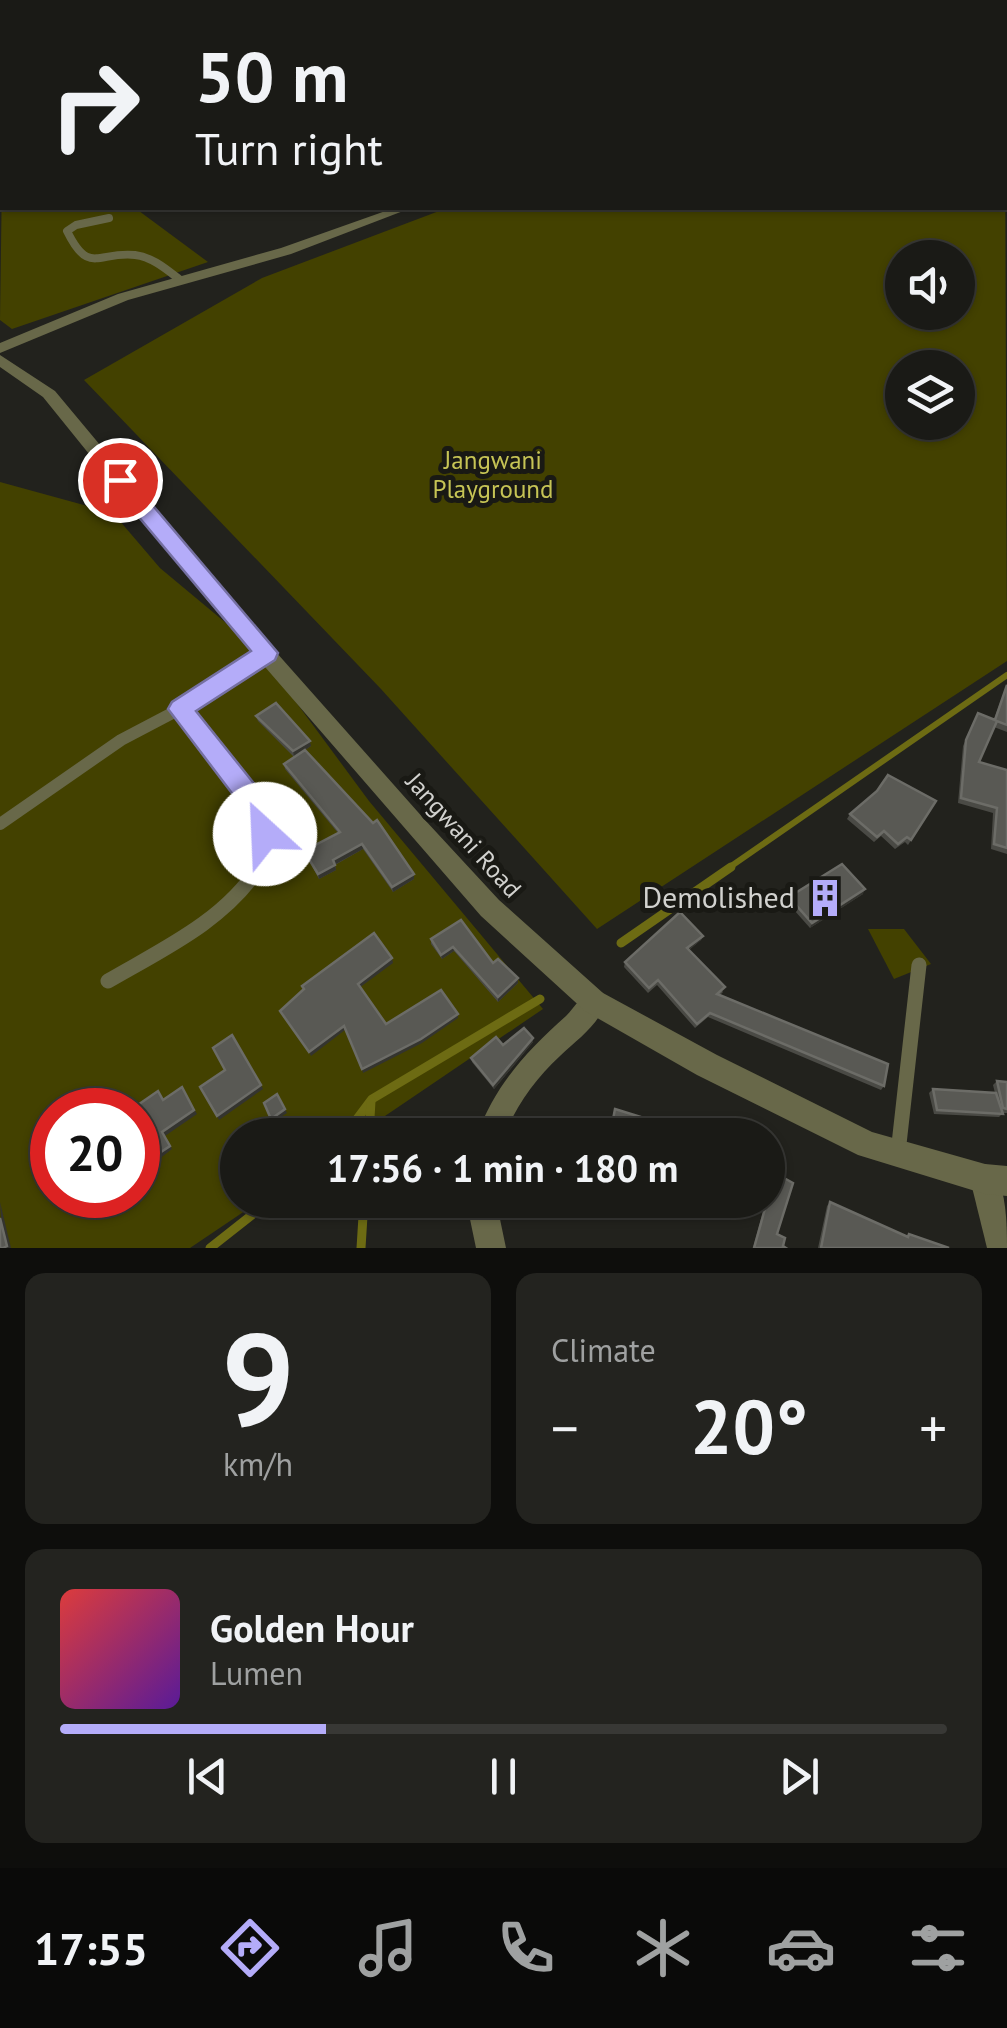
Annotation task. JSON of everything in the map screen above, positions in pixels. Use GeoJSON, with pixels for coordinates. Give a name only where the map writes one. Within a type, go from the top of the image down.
{"type":"FeatureCollection","features":[{"type":"Feature","properties":{"kind":"street"},"geometry":{"type":"LineString","coordinates":[[2,362],[124,296],[286,250],[399,210]]}},
{"type":"Feature","properties":{"kind":"street","name":"Jangwani Road"},"geometry":{"type":"LineString","coordinates":[[2,362],[48,394],[266,653],[490,908],[594,1002],[708,1065],[868,1145],[996,1180]]}},
{"type":"Feature","properties":{"kind":"street"},"geometry":{"type":"LineString","coordinates":[[499,1118],[510,1093],[544,1052],[588,1014],[594,1002]]}},
{"type":"Feature","properties":{"kind":"street"},"geometry":{"type":"LineString","coordinates":[[996,1180],[1002,1248]]}},
{"type":"Feature","properties":{"kind":"street"},"geometry":{"type":"LineString","coordinates":[[485,1218],[490,1248]]}},
{"type":"Feature","properties":{"kind":"lane"},"geometry":{"type":"LineString","coordinates":[[108,218],[76,225],[67,232],[76,252],[93,261],[136,254],[152,258],[179,279]]}},
{"type":"Feature","properties":{"kind":"lane"},"geometry":{"type":"LineString","coordinates":[[0,824],[121,740],[180,709],[266,653]]}},
{"type":"Feature","properties":{"kind":"lane"},"geometry":{"type":"LineString","coordinates":[[108,980],[233,904],[247,888],[260,862],[265,834],[259,809],[180,709]]}},
{"type":"Feature","properties":{"kind":"lane"},"geometry":{"type":"LineString","coordinates":[[898,1153],[919,965]]}},
{"type":"Feature","properties":{"kind":"green space"},"geometry":{"type":"Polygon","coordinates":[[[2,210],[138,210],[208,262],[12,329],[0,320],[2,210]]]}},
{"type":"Feature","properties":{"kind":"green space","name":"Jangwani Playground"},"geometry":{"type":"Polygon","coordinates":[[[442,210],[1005,210],[1007,661],[597,929],[381,689],[84,380],[262,278],[442,210]]]}},
{"type":"Feature","properties":{"kind":"green space"},"geometry":{"type":"Polygon","coordinates":[[[0,482],[113,513],[160,568],[256,648],[369,801],[543,1009],[382,1118],[220,1118],[220,1218],[234,1218],[190,1248],[0,1248],[0,482]]]}},
{"type":"Feature","properties":{"kind":"green space"},"geometry":{"type":"Polygon","coordinates":[[[868,929],[904,929],[931,964],[894,979],[868,929]]]}},
{"type":"Feature","properties":{"kind":"building"},"geometry":{"type":"Polygon","coordinates":[[[1007,685],[1007,725],[997,721],[979,762],[1007,770],[1007,848],[994,844],[997,808],[961,798],[966,740],[978,713],[995,720],[1007,685]]]}},
{"type":"Feature","properties":{"kind":"building"},"geometry":{"type":"Polygon","coordinates":[[[276,703],[310,741],[293,751],[256,716],[276,703]]]}},
{"type":"Feature","properties":{"kind":"building"},"geometry":{"type":"Polygon","coordinates":[[[305,750],[373,823],[377,820],[414,874],[392,887],[362,844],[333,860],[335,865],[318,874],[304,851],[340,832],[284,764],[305,750]]]}},
{"type":"Feature","properties":{"kind":"building"},"geometry":{"type":"Polygon","coordinates":[[[888,775],[936,801],[911,840],[907,837],[898,844],[884,831],[877,837],[850,814],[877,791],[888,775]]]}},
{"type":"Feature","properties":{"kind":"building","name":"Demolished"},"geometry":{"type":"Polygon","coordinates":[[[842,864],[865,889],[812,923],[789,897],[842,864]]]}},
{"type":"Feature","properties":{"kind":"building"},"geometry":{"type":"Polygon","coordinates":[[[680,912],[703,936],[687,948],[725,987],[717,994],[888,1064],[884,1086],[710,1013],[697,1024],[658,980],[649,988],[625,962],[680,912]]]}},
{"type":"Feature","properties":{"kind":"building"},"geometry":{"type":"Polygon","coordinates":[[[461,920],[493,963],[498,959],[518,978],[498,997],[453,947],[441,955],[431,939],[461,920]]]}},
{"type":"Feature","properties":{"kind":"building"},"geometry":{"type":"Polygon","coordinates":[[[374,933],[392,958],[358,984],[386,1024],[441,990],[458,1014],[421,1039],[362,1069],[344,1026],[309,1052],[280,1011],[304,989],[302,986],[374,933]]]}},
{"type":"Feature","properties":{"kind":"building"},"geometry":{"type":"Polygon","coordinates":[[[524,1028],[533,1038],[493,1085],[471,1058],[496,1037],[503,1045],[524,1028]]]}},
{"type":"Feature","properties":{"kind":"building"},"geometry":{"type":"Polygon","coordinates":[[[232,1035],[261,1085],[217,1116],[200,1087],[225,1070],[213,1048],[232,1035]]]}},
{"type":"Feature","properties":{"kind":"building"},"geometry":{"type":"Polygon","coordinates":[[[997,1081],[1007,1082],[1007,1109],[1003,1108],[997,1081]]]}},
{"type":"Feature","properties":{"kind":"building"},"geometry":{"type":"Polygon","coordinates":[[[182,1087],[194,1110],[162,1132],[170,1146],[160,1153],[160,1095],[163,1100],[182,1087]]]}},
{"type":"Feature","properties":{"kind":"building"},"geometry":{"type":"Polygon","coordinates":[[[933,1089],[996,1093],[1003,1114],[937,1110],[933,1089]]]}},
{"type":"Feature","properties":{"kind":"building"},"geometry":{"type":"Polygon","coordinates":[[[277,1094],[285,1109],[271,1118],[264,1103],[277,1094]]]}},
{"type":"Feature","properties":{"kind":"building"},"geometry":{"type":"Polygon","coordinates":[[[615,1109],[644,1118],[613,1118],[615,1109]]]}},
{"type":"Feature","properties":{"kind":"building"},"geometry":{"type":"Polygon","coordinates":[[[785,1179],[793,1183],[785,1208],[785,1179]]]}},
{"type":"Feature","properties":{"kind":"building"},"geometry":{"type":"Polygon","coordinates":[[[830,1202],[908,1237],[909,1234],[949,1248],[821,1248],[830,1202]]]}},
{"type":"Feature","properties":{"kind":"building"},"geometry":{"type":"Polygon","coordinates":[[[0,1218],[7,1246],[3,1248],[0,1248],[0,1218]]]}},
{"type":"Feature","properties":{"kind":"building"},"geometry":{"type":"Polygon","coordinates":[[[762,1218],[782,1218],[777,1234],[785,1238],[786,1248],[754,1248],[762,1218]]]}},
{"type":"Feature","properties":{"kind":"waterway"},"geometry":{"type":"LineString","coordinates":[[727,869],[1007,675]]}},
{"type":"Feature","properties":{"kind":"waterway"},"geometry":{"type":"LineString","coordinates":[[621,943],[731,867]]}},
{"type":"Feature","properties":{"kind":"waterway"},"geometry":{"type":"LineString","coordinates":[[358,1118],[372,1099],[540,999]]}},
{"type":"Feature","properties":{"kind":"waterway"},"geometry":{"type":"LineString","coordinates":[[370,1118],[371,1101]]}},
{"type":"Feature","properties":{"kind":"waterway"},"geometry":{"type":"LineString","coordinates":[[210,1248],[248,1218]]}},
{"type":"Feature","properties":{"kind":"waterway"},"geometry":{"type":"LineString","coordinates":[[361,1248],[363,1218]]}},
{"type":"Feature","properties":{"kind":"place","name":"Demolished"},"geometry":{"type":"Point","coordinates":[825,898]}},
{"type":"Feature","properties":{"kind":"route"},"geometry":{"type":"LineString","coordinates":[[120,480],[266,653],[180,709],[259,809],[265,834]]}}]}
